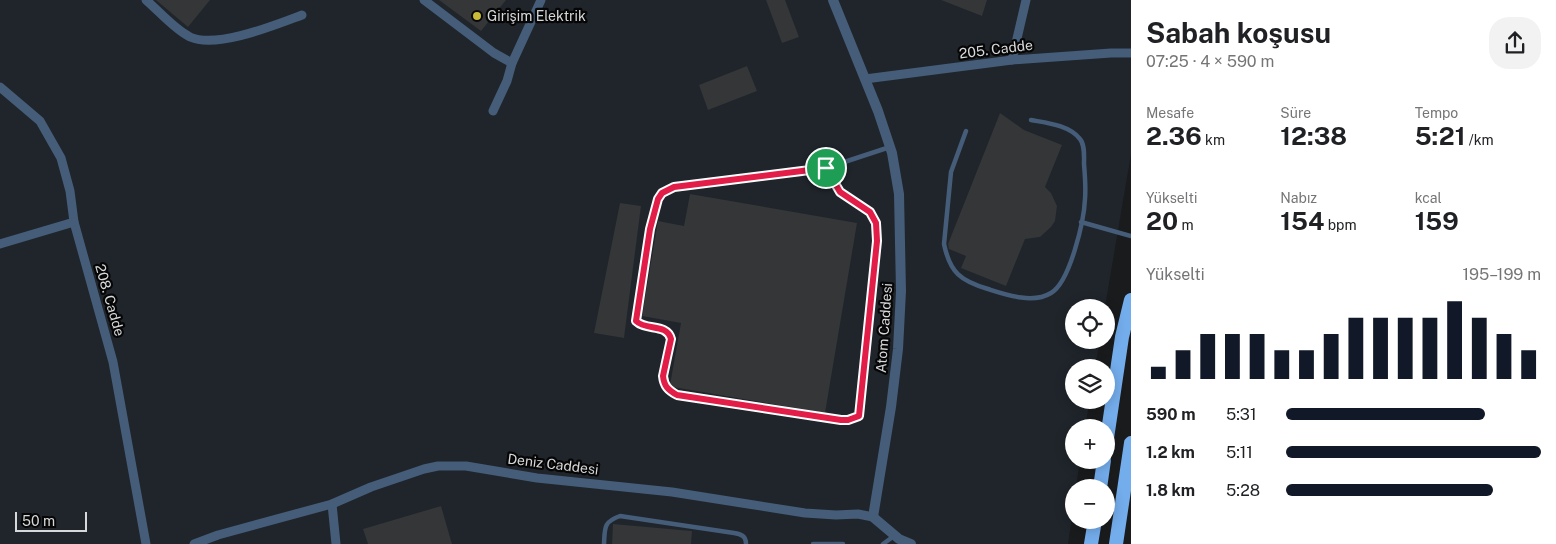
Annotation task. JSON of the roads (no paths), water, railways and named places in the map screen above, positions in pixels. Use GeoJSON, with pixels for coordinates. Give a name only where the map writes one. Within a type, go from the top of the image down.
{"type":"FeatureCollection","features":[{"type":"Feature","properties":{"kind":"highway"},"geometry":{"type":"LineString","coordinates":[[1110,419],[1122,337],[1131,300]]}},
{"type":"Feature","properties":{"kind":"highway"},"geometry":{"type":"LineString","coordinates":[[1116,544],[1131,442]]}},
{"type":"Feature","properties":{"kind":"highway"},"geometry":{"type":"LineString","coordinates":[[1091,544],[1094,529]]}},
{"type":"Feature","properties":{"kind":"street"},"geometry":{"type":"LineString","coordinates":[[146,0],[182,32],[198,39],[226,39],[267,28],[302,15]]}},
{"type":"Feature","properties":{"kind":"street"},"geometry":{"type":"LineString","coordinates":[[424,0],[487,49],[512,63]]}},
{"type":"Feature","properties":{"kind":"street"},"geometry":{"type":"LineString","coordinates":[[493,111],[507,81],[512,63],[541,0]]}},
{"type":"Feature","properties":{"kind":"street","name":"Atom Caddesi"},"geometry":{"type":"LineString","coordinates":[[834,0],[890,147],[897,174],[899,194],[901,291],[898,349],[891,407],[873,517]]}},
{"type":"Feature","properties":{"kind":"street"},"geometry":{"type":"LineString","coordinates":[[1012,60],[1026,0]]}},
{"type":"Feature","properties":{"kind":"street","name":"205. Cadde"},"geometry":{"type":"LineString","coordinates":[[865,79],[1012,60],[1131,53]]}},
{"type":"Feature","properties":{"kind":"street","name":"208. Cadde"},"geometry":{"type":"LineString","coordinates":[[0,87],[40,121],[60,158],[70,191],[74,222],[114,362],[146,544]]}},
{"type":"Feature","properties":{"kind":"street"},"geometry":{"type":"LineString","coordinates":[[0,244],[74,222]]}},
{"type":"Feature","properties":{"kind":"street","name":"Deniz Caddesi"},"geometry":{"type":"LineString","coordinates":[[194,544],[332,504],[371,487],[424,469],[449,466],[466,466],[537,478],[672,492],[806,513],[858,514],[873,517]]}},
{"type":"Feature","properties":{"kind":"street"},"geometry":{"type":"LineString","coordinates":[[332,504],[336,544]]}},
{"type":"Feature","properties":{"kind":"street"},"geometry":{"type":"LineString","coordinates":[[873,517],[895,536],[911,544]]}},
{"type":"Feature","properties":{"kind":"lane"},"geometry":{"type":"LineString","coordinates":[[966,131],[951,172],[944,244],[946,256],[956,274],[964,280],[987,289],[1022,298],[1042,296],[1051,293],[1065,278],[1081,222],[1085,192],[1084,150],[1081,140],[1068,130],[1031,120]]}},
{"type":"Feature","properties":{"kind":"lane"},"geometry":{"type":"LineString","coordinates":[[826,168],[840,192],[870,212],[876,223],[877,241],[859,416],[848,420],[841,420],[677,395],[668,390],[663,381],[663,376],[671,339],[670,334],[661,329],[640,325],[636,321],[650,229],[658,199],[662,193],[674,187],[826,168],[890,147]]}},
{"type":"Feature","properties":{"kind":"lane"},"geometry":{"type":"LineString","coordinates":[[1081,222],[1131,236]]}},
{"type":"Feature","properties":{"kind":"lane"},"geometry":{"type":"LineString","coordinates":[[604,544],[605,527],[612,519],[620,516],[734,532],[742,534],[746,544]]}},
{"type":"Feature","properties":{"kind":"lane"},"geometry":{"type":"LineString","coordinates":[[883,544],[895,536]]}},
{"type":"Feature","properties":{"kind":"lane"},"geometry":{"type":"LineString","coordinates":[[813,544],[843,544]]}},
{"type":"Feature","properties":{"kind":"place","name":"Girişim Elektrik"},"geometry":{"type":"Point","coordinates":[477,16]}}]}
